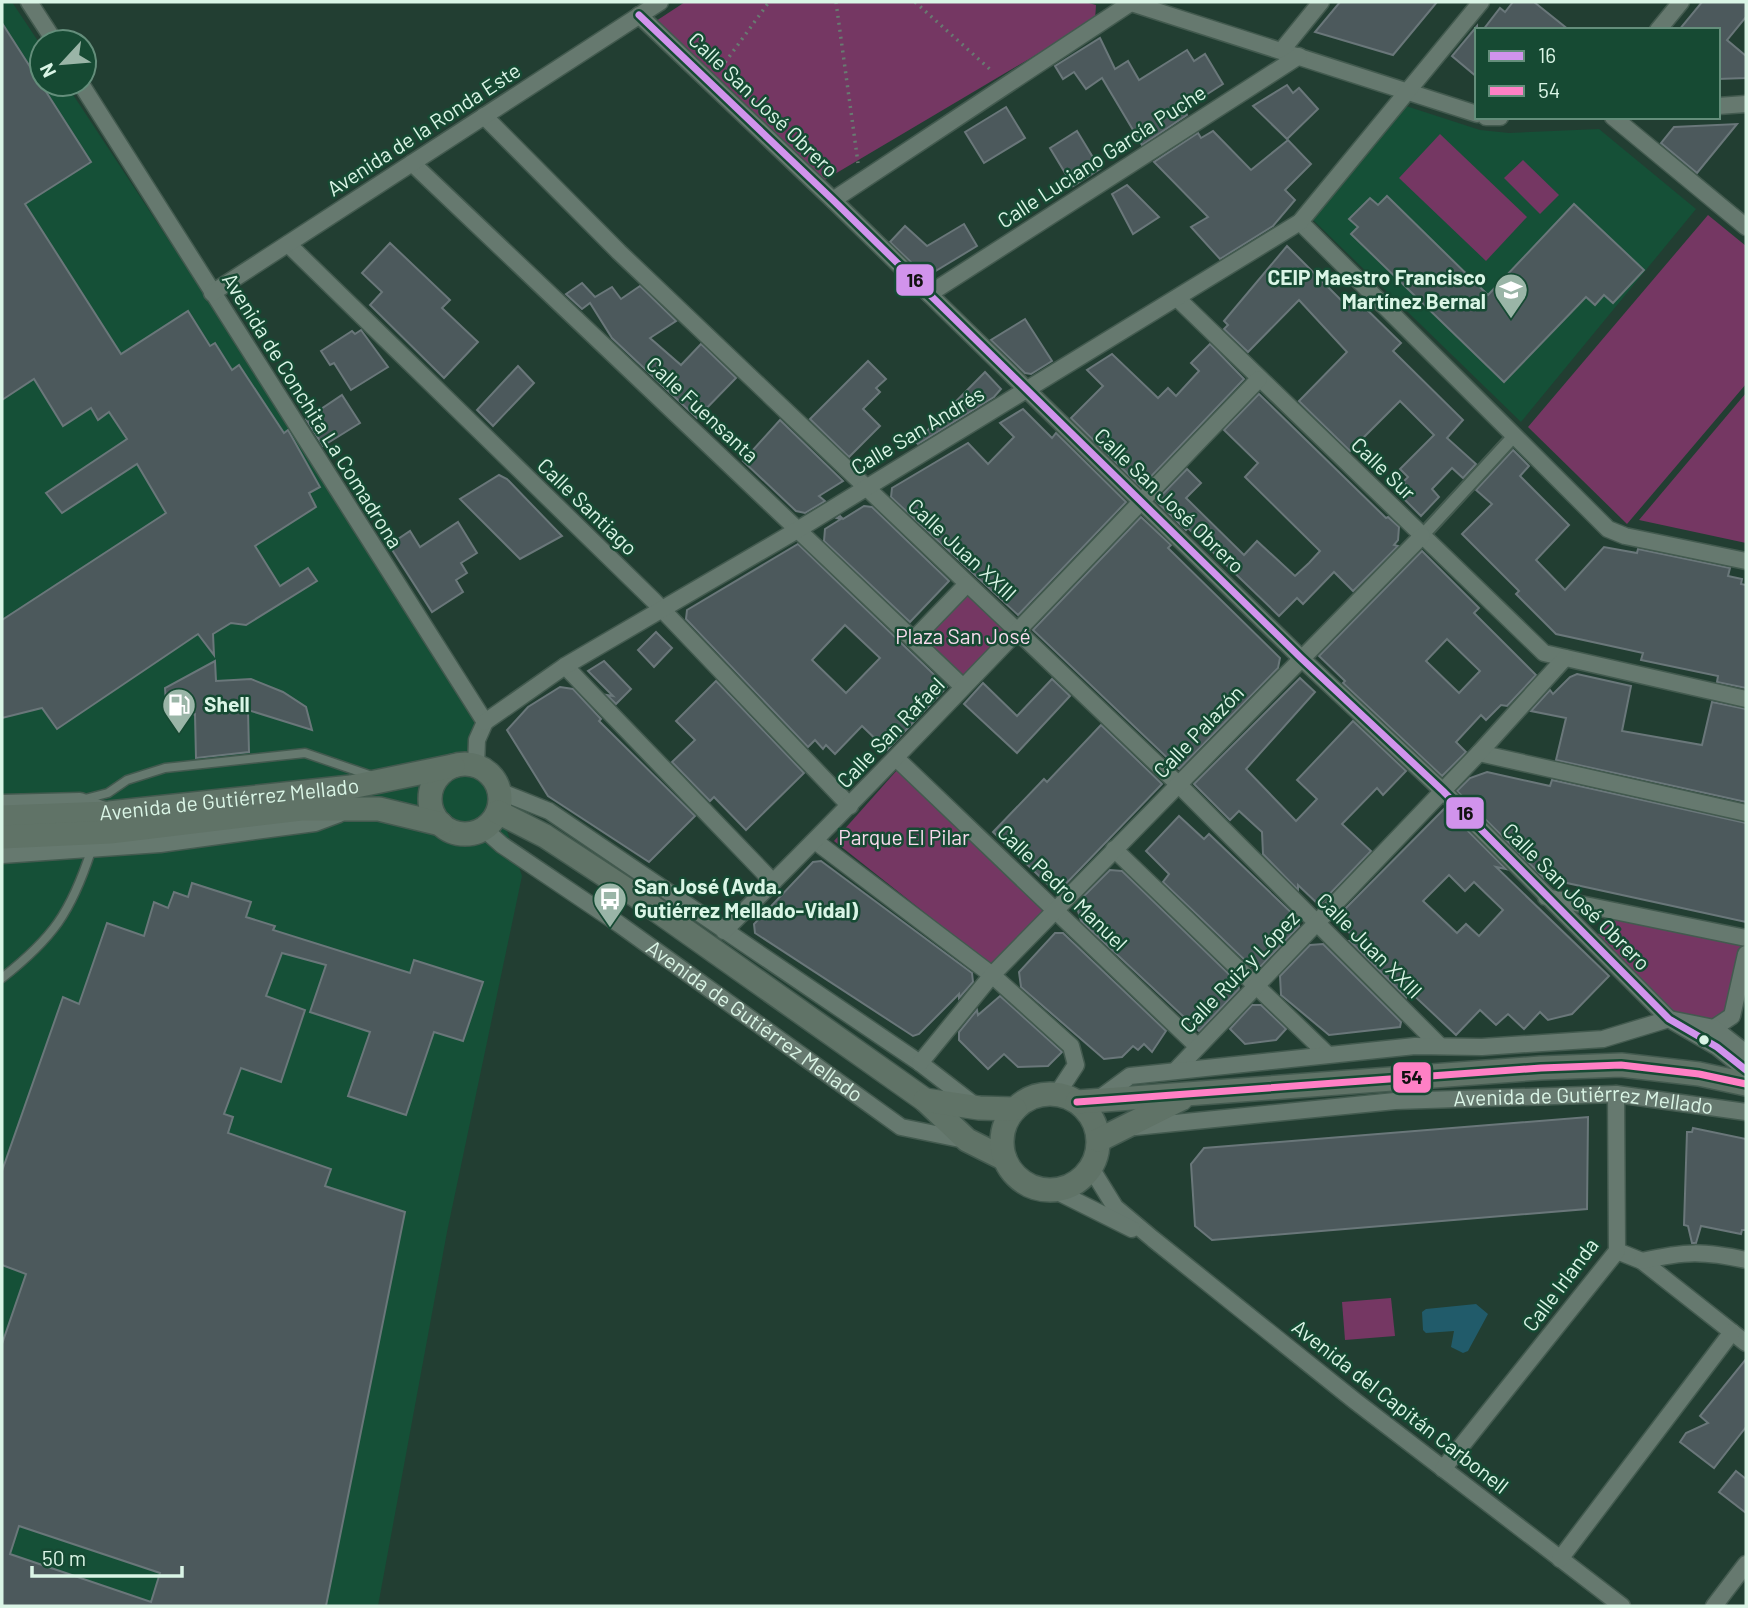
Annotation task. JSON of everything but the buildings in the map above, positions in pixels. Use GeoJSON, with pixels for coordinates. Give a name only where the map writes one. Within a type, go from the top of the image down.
{"type":"FeatureCollection","features":[{"type":"Feature","properties":{"kind":"main road","name":"Avenida de Gutiérrez Mellado"},"geometry":{"type":"LineString","coordinates":[[2,817],[109,813],[385,780],[464,766]]}},
{"type":"Feature","properties":{"kind":"main road"},"geometry":{"type":"LineString","coordinates":[[464,766],[486,771],[494,810],[462,834],[441,824],[431,804],[431,792],[443,772],[464,766]]}},
{"type":"Feature","properties":{"kind":"main road","name":"Avenida de Gutiérrez Mellado"},"geometry":{"type":"LineString","coordinates":[[2,837],[110,832],[301,809],[379,809],[441,824]]}},
{"type":"Feature","properties":{"kind":"main road","name":"Avenida de Gutiérrez Mellado"},"geometry":{"type":"LineString","coordinates":[[494,810],[545,836],[638,897],[925,1100],[967,1140],[1005,1159]]}},
{"type":"Feature","properties":{"kind":"main road","name":"Avenida de Gutiérrez Mellado"},"geometry":{"type":"LineString","coordinates":[[1067,1098],[1190,1094],[1409,1076],[1621,1065],[1699,1074],[1746,1084]]}},
{"type":"Feature","properties":{"kind":"main road","name":"Avenida de Gutiérrez Mellado"},"geometry":{"type":"LineString","coordinates":[[1099,1140],[1190,1094]]}},
{"type":"Feature","properties":{"kind":"main road"},"geometry":{"type":"LineString","coordinates":[[1034,1096],[1067,1098],[1092,1118],[1099,1140],[1091,1168],[1080,1180],[1054,1190],[1030,1185],[1011,1170],[1005,1159],[1002,1144],[1004,1125],[1014,1109],[1034,1096]]}},
{"type":"Feature","properties":{"kind":"main road"},"geometry":{"type":"LineString","coordinates":[[925,1100],[979,1108],[1014,1109]]}},
{"type":"Feature","properties":{"kind":"street"},"geometry":{"type":"LineString","coordinates":[[29,2],[46,28]]}},
{"type":"Feature","properties":{"kind":"street","name":"Avenida de la Ronda Este"},"geometry":{"type":"LineString","coordinates":[[212,293],[660,2]]}},
{"type":"Feature","properties":{"kind":"street"},"geometry":{"type":"LineString","coordinates":[[833,200],[1130,2],[1475,113]]}},
{"type":"Feature","properties":{"kind":"street"},"geometry":{"type":"LineString","coordinates":[[1282,50],[1321,2]]}},
{"type":"Feature","properties":{"kind":"street","name":"Calle San Andrés"},"geometry":{"type":"LineString","coordinates":[[485,722],[565,666],[799,529],[1300,222],[1481,2]]}},
{"type":"Feature","properties":{"kind":"street"},"geometry":{"type":"LineString","coordinates":[[1660,28],[1681,2]]}},
{"type":"Feature","properties":{"kind":"street","name":"Calle San José Obrero"},"geometry":{"type":"LineString","coordinates":[[639,15],[833,200],[1301,658],[1443,791],[1545,897],[1669,1019],[1717,1047],[1746,1070]]}},
{"type":"Feature","properties":{"kind":"street","name":"Calle Luciano García Puche"},"geometry":{"type":"LineString","coordinates":[[929,294],[1299,56]]}},
{"type":"Feature","properties":{"kind":"street","name":"Avenida de Conchita La Comadrona"},"geometry":{"type":"LineString","coordinates":[[90,98],[485,722]]}},
{"type":"Feature","properties":{"kind":"street"},"geometry":{"type":"LineString","coordinates":[[1720,106],[1746,104]]}},
{"type":"Feature","properties":{"kind":"street","name":"Calle Juan XXIII"},"geometry":{"type":"LineString","coordinates":[[484,116],[619,252],[1178,783],[1440,1046]]}},
{"type":"Feature","properties":{"kind":"street"},"geometry":{"type":"LineString","coordinates":[[1615,119],[1746,227]]}},
{"type":"Feature","properties":{"kind":"street","name":"Calle Fuensanta"},"geometry":{"type":"LineString","coordinates":[[412,163],[963,687]]}},
{"type":"Feature","properties":{"kind":"street"},"geometry":{"type":"LineString","coordinates":[[1300,222],[1608,529],[1625,536],[1746,561]]}},
{"type":"Feature","properties":{"kind":"street","name":"Calle Santiago"},"geometry":{"type":"LineString","coordinates":[[288,244],[661,609],[850,806]]}},
{"type":"Feature","properties":{"kind":"street","name":"Calle Sur"},"geometry":{"type":"LineString","coordinates":[[1178,299],[1544,653],[1746,699]]}},
{"type":"Feature","properties":{"kind":"street","name":"Calle San Rafael"},"geometry":{"type":"LineString","coordinates":[[724,931],[897,759],[1016,630],[1259,379]]}},
{"type":"Feature","properties":{"kind":"street","name":"Calle Palazón"},"geometry":{"type":"LineString","coordinates":[[920,1063],[992,975],[1422,536],[1514,436]]}},
{"type":"Feature","properties":{"kind":"street"},"geometry":{"type":"LineString","coordinates":[[914,639],[967,584]]}},
{"type":"Feature","properties":{"kind":"street","name":"Calle Ruiz y López"},"geometry":{"type":"LineString","coordinates":[[1175,1071],[1479,753],[1565,658]]}},
{"type":"Feature","properties":{"kind":"street"},"geometry":{"type":"LineString","coordinates":[[565,666],[773,882]]}},
{"type":"Feature","properties":{"kind":"street"},"geometry":{"type":"LineString","coordinates":[[464,766],[485,722]]}},
{"type":"Feature","properties":{"kind":"street"},"geometry":{"type":"LineString","coordinates":[[1479,753],[1746,813]]}},
{"type":"Feature","properties":{"kind":"street","name":"Calle Pedro Manuel"},"geometry":{"type":"LineString","coordinates":[[897,759],[1197,1046]]}},
{"type":"Feature","properties":{"kind":"street"},"geometry":{"type":"LineString","coordinates":[[2,803],[80,801],[109,813]]}},
{"type":"Feature","properties":{"kind":"street"},"geometry":{"type":"LineString","coordinates":[[2,855],[91,850],[315,823],[356,808]]}},
{"type":"Feature","properties":{"kind":"street"},"geometry":{"type":"LineString","coordinates":[[494,810],[549,811],[920,1063],[979,1108]]}},
{"type":"Feature","properties":{"kind":"street","name":"Avenida de Gutiérrez Mellado"},"geometry":{"type":"LineString","coordinates":[[494,810],[502,845],[619,924],[901,1128],[967,1140]]}},
{"type":"Feature","properties":{"kind":"street"},"geometry":{"type":"LineString","coordinates":[[815,841],[992,975],[1071,1046],[1076,1065],[1067,1098]]}},
{"type":"Feature","properties":{"kind":"street"},"geometry":{"type":"LineString","coordinates":[[1114,849],[1257,984],[1326,1054]]}},
{"type":"Feature","properties":{"kind":"street"},"geometry":{"type":"LineString","coordinates":[[1545,897],[1746,938]]}},
{"type":"Feature","properties":{"kind":"street"},"geometry":{"type":"LineString","coordinates":[[1714,1028],[1732,1016],[1746,954]]}},
{"type":"Feature","properties":{"kind":"street","name":"Avenida de Gutiérrez Mellado"},"geometry":{"type":"LineString","coordinates":[[1100,1097],[1130,1076],[1326,1054],[1603,1039],[1669,1019],[1714,1028],[1746,1053]]}},
{"type":"Feature","properties":{"kind":"street","name":"Avenida de Gutiérrez Mellado"},"geometry":{"type":"LineString","coordinates":[[1126,1128],[1395,1101],[1616,1094],[1746,1112]]}},
{"type":"Feature","properties":{"kind":"street","name":"Calle Irlanda"},"geometry":{"type":"LineString","coordinates":[[1443,1469],[1617,1251],[1616,1094]]}},
{"type":"Feature","properties":{"kind":"street"},"geometry":{"type":"LineString","coordinates":[[1091,1168],[1115,1206],[1153,1239]]}},
{"type":"Feature","properties":{"kind":"street"},"geometry":{"type":"LineString","coordinates":[[1054,1190],[1153,1239]]}},
{"type":"Feature","properties":{"kind":"street","name":"Avenida del Capitán Carbonell"},"geometry":{"type":"LineString","coordinates":[[1153,1239],[1443,1469],[1622,1606]]}},
{"type":"Feature","properties":{"kind":"street"},"geometry":{"type":"LineString","coordinates":[[1617,1251],[1643,1261],[1746,1343]]}},
{"type":"Feature","properties":{"kind":"street"},"geometry":{"type":"LineString","coordinates":[[1643,1261],[1685,1252],[1709,1253],[1746,1261]]}},
{"type":"Feature","properties":{"kind":"street"},"geometry":{"type":"LineString","coordinates":[[1560,1559],[1732,1332]]}},
{"type":"Feature","properties":{"kind":"street"},"geometry":{"type":"LineString","coordinates":[[1714,1606],[1746,1564]]}},
{"type":"Feature","properties":{"kind":"lane"},"geometry":{"type":"LineString","coordinates":[[80,801],[108,793],[127,780],[165,768],[305,754],[337,762],[385,780]]}},
{"type":"Feature","properties":{"kind":"lane"},"geometry":{"type":"LineString","coordinates":[[2,978],[26,959],[59,924],[77,894],[91,850]]}},
{"type":"Feature","properties":{"kind":"path"},"geometry":{"type":"LineString","coordinates":[[710,83],[769,2]]}},
{"type":"Feature","properties":{"kind":"path"},"geometry":{"type":"LineString","coordinates":[[836,2],[861,182]]}},
{"type":"Feature","properties":{"kind":"path"},"geometry":{"type":"LineString","coordinates":[[915,2],[1007,85]]}},
{"type":"Feature","properties":{"kind":"shaded area"},"geometry":{"type":"Polygon","coordinates":[[[2,2],[12,2],[29,28],[28,98],[75,98],[239,347],[477,723],[487,771],[522,876],[447,1232],[378,1606],[2,1606],[2,2]]]}},
{"type":"Feature","properties":{"kind":"shaded area","name":"CEIP Maestro Francisco Martínez Bernal"},"geometry":{"type":"Polygon","coordinates":[[[1406,106],[1480,130],[1509,133],[1599,129],[1696,209],[1521,422],[1311,218],[1406,106]]]}},
{"type":"Feature","properties":{"kind":"green space"},"geometry":{"type":"Polygon","coordinates":[[[685,2],[1085,2],[1096,5],[1095,20],[823,181],[656,21],[685,2]]]}},
{"type":"Feature","properties":{"kind":"green space"},"geometry":{"type":"Polygon","coordinates":[[[1440,134],[1527,217],[1486,261],[1399,178],[1440,134]]]}},
{"type":"Feature","properties":{"kind":"green space"},"geometry":{"type":"Polygon","coordinates":[[[1523,160],[1559,195],[1540,214],[1504,178],[1523,160]]]}},
{"type":"Feature","properties":{"kind":"green space"},"geometry":{"type":"Polygon","coordinates":[[[1708,215],[1746,246],[1746,384],[1627,524],[1528,427],[1708,215]]]}},
{"type":"Feature","properties":{"kind":"green space"},"geometry":{"type":"Polygon","coordinates":[[[1746,393],[1746,543],[1639,520],[1746,393]]]}},
{"type":"Feature","properties":{"kind":"green space","name":"Plaza San José"},"geometry":{"type":"Polygon","coordinates":[[[967,584],[1016,630],[963,687],[914,639],[967,584]]]}},
{"type":"Feature","properties":{"kind":"green space","name":"Parque El Pilar"},"geometry":{"type":"Polygon","coordinates":[[[898,769],[1046,910],[991,965],[834,841],[898,769]]]}},
{"type":"Feature","properties":{"kind":"green space"},"geometry":{"type":"Polygon","coordinates":[[[1617,911],[1746,938],[1746,954],[1732,1016],[1714,1028],[1669,1019],[1591,943],[1617,911]]]}},
{"type":"Feature","properties":{"kind":"green space"},"geometry":{"type":"Polygon","coordinates":[[[1391,1298],[1395,1336],[1345,1340],[1342,1302],[1391,1298]]]}},
{"type":"Feature","properties":{"kind":"water"},"geometry":{"type":"Polygon","coordinates":[[[1476,1304],[1488,1314],[1468,1351],[1463,1353],[1451,1347],[1454,1331],[1426,1333],[1423,1330],[1422,1312],[1426,1309],[1476,1304]]]}},
{"type":"Feature","properties":{"kind":"transit line","name":"16"},"geometry":{"type":"LineString","coordinates":[[639,15],[833,200],[1301,658],[1443,791],[1669,1019],[1717,1047],[1746,1070]]}},
{"type":"Feature","properties":{"kind":"transit line","name":"54"},"geometry":{"type":"LineString","coordinates":[[1077,1102],[1541,1068],[1621,1065],[1699,1074],[1746,1084]]}},
{"type":"Feature","properties":{"kind":"place","name":"CEIP Maestro Francisco Martínez Bernal"},"geometry":{"type":"Point","coordinates":[1511,320]}},
{"type":"Feature","properties":{"kind":"place","name":"Shell"},"geometry":{"type":"Point","coordinates":[179,735]}},
{"type":"Feature","properties":{"kind":"place","name":"San José (Avda. Gutiérrez Mellado-Vidal)"},"geometry":{"type":"Point","coordinates":[610,929]}}]}
